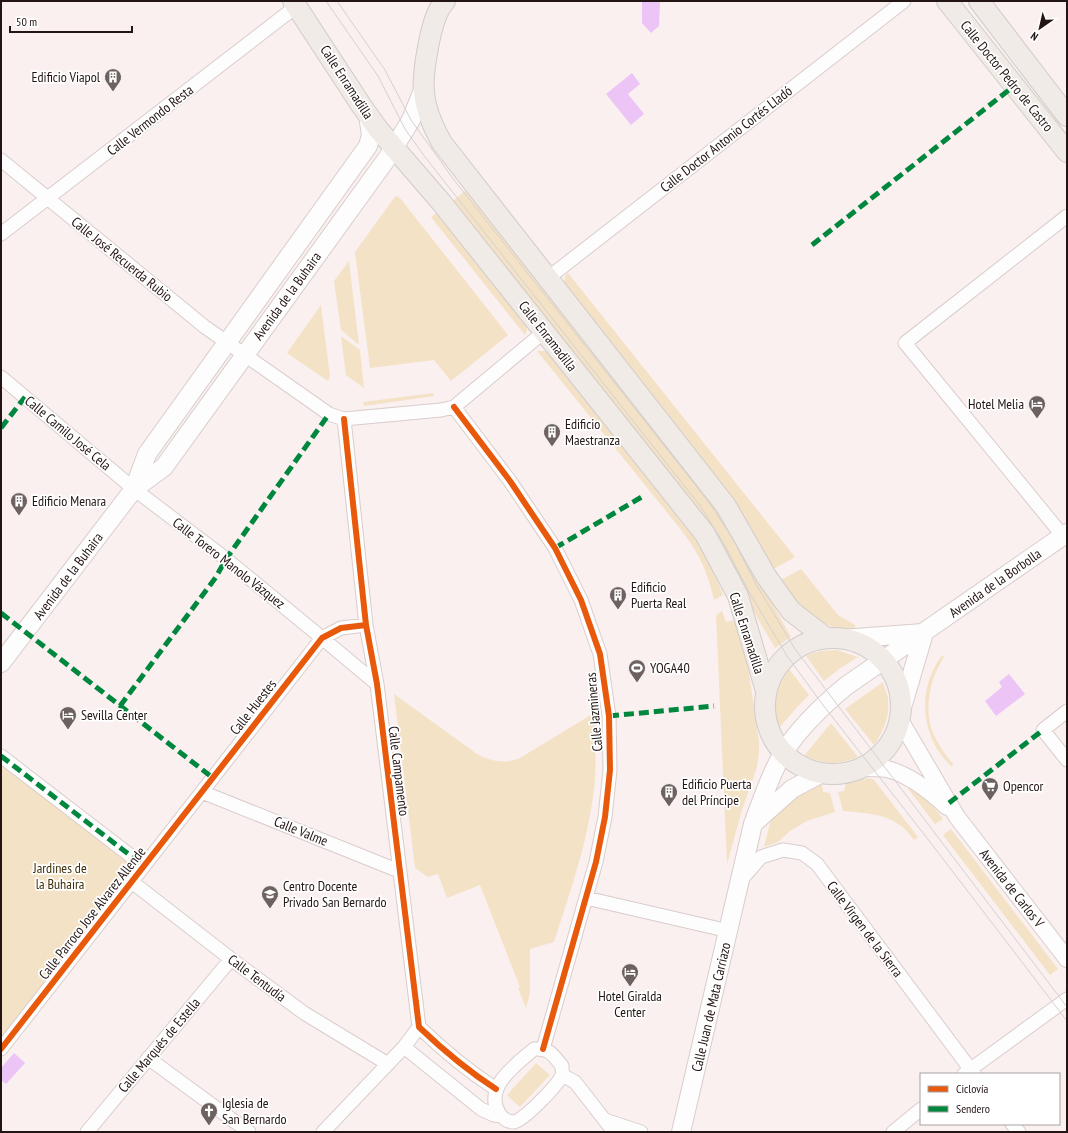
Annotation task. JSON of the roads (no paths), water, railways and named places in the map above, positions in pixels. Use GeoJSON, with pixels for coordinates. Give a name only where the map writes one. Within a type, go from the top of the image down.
{"type":"FeatureCollection","features":[{"type":"Feature","properties":{"kind":"main road","name":"Calle Enramadilla"},"geometry":{"type":"LineString","coordinates":[[293,1],[368,115],[394,148],[438,198],[545,331],[705,534],[738,596],[766,691]]}},
{"type":"Feature","properties":{"kind":"main road"},"geometry":{"type":"LineString","coordinates":[[445,1],[434,21],[423,90],[430,118],[442,143],[726,506],[766,576],[791,610],[834,638],[858,642],[872,650],[884,660],[894,675],[900,693],[900,715]]}},
{"type":"Feature","properties":{"kind":"main road","name":"Calle Doctor Pedro de Castro"},"geometry":{"type":"LineString","coordinates":[[947,1],[1067,152]]}},
{"type":"Feature","properties":{"kind":"main road","name":"Calle Doctor Pedro de Castro"},"geometry":{"type":"LineString","coordinates":[[979,1],[1067,116]]}},
{"type":"Feature","properties":{"kind":"main road","name":"Avenida de la Buhaira"},"geometry":{"type":"LineString","coordinates":[[1,663],[134,489],[164,467],[394,148],[416,110],[423,90]]}},
{"type":"Feature","properties":{"kind":"main road","name":"Avenida de la Buhaira"},"geometry":{"type":"LineString","coordinates":[[134,489],[147,454],[368,146],[371,135],[368,115]]}},
{"type":"Feature","properties":{"kind":"main road","name":"Avenida de la Borbolla"},"geometry":{"type":"LineString","coordinates":[[784,753],[814,713],[846,686],[1065,534]]}},
{"type":"Feature","properties":{"kind":"main road"},"geometry":{"type":"LineString","coordinates":[[924,633],[892,741],[877,758],[862,768],[843,774],[822,773],[801,766],[784,753],[774,740],[768,726],[765,709],[766,691],[774,672],[787,656],[810,642],[834,638],[924,633]]}},
{"type":"Feature","properties":{"kind":"main road","name":"Calle Juan de Mata Carriazo"},"geometry":{"type":"LineString","coordinates":[[680,1129],[729,931],[753,824],[767,786],[784,753]]}},
{"type":"Feature","properties":{"kind":"main road"},"geometry":{"type":"LineString","coordinates":[[753,824],[792,789],[822,773]]}},
{"type":"Feature","properties":{"kind":"street","name":"Calle Vermondo Resta"},"geometry":{"type":"LineString","coordinates":[[1,234],[289,12],[293,1]]}},
{"type":"Feature","properties":{"kind":"street","name":"Calle Doctor Antonio Cortés Lladó"},"geometry":{"type":"LineString","coordinates":[[548,278],[904,1]]}},
{"type":"Feature","properties":{"kind":"street","name":"Calle José Recuerda Rubio"},"geometry":{"type":"LineString","coordinates":[[1,160],[205,327],[328,414],[344,419]]}},
{"type":"Feature","properties":{"kind":"street"},"geometry":{"type":"LineString","coordinates":[[1065,534],[905,342],[1067,216]]}},
{"type":"Feature","properties":{"kind":"street"},"geometry":{"type":"LineString","coordinates":[[344,419],[441,410],[454,407],[545,331]]}},
{"type":"Feature","properties":{"kind":"street","name":"Calle Camilo José Cela"},"geometry":{"type":"LineString","coordinates":[[1,377],[134,489]]}},
{"type":"Feature","properties":{"kind":"street","name":"Calle Jazmineras"},"geometry":{"type":"LineString","coordinates":[[454,407],[510,481],[555,548],[581,600],[600,654],[609,716],[610,770],[605,817],[596,862],[543,1049]]}},
{"type":"Feature","properties":{"kind":"street","name":"Calle Campamento"},"geometry":{"type":"LineString","coordinates":[[344,419],[366,625],[376,684],[419,1027]]}},
{"type":"Feature","properties":{"kind":"street","name":"Calle Torero Manolo Vázquez"},"geometry":{"type":"LineString","coordinates":[[134,489],[226,559],[376,684]]}},
{"type":"Feature","properties":{"kind":"street"},"geometry":{"type":"LineString","coordinates":[[322,638],[341,628],[366,625]]}},
{"type":"Feature","properties":{"kind":"street","name":"Calle Huestes"},"geometry":{"type":"LineString","coordinates":[[202,792],[322,638]]}},
{"type":"Feature","properties":{"kind":"street"},"geometry":{"type":"LineString","coordinates":[[1067,711],[1043,730],[1067,760]]}},
{"type":"Feature","properties":{"kind":"street","name":"Avenida de Carlos V"},"geometry":{"type":"LineString","coordinates":[[900,715],[957,817],[1067,959]]}},
{"type":"Feature","properties":{"kind":"street"},"geometry":{"type":"LineString","coordinates":[[1,756],[144,866]]}},
{"type":"Feature","properties":{"kind":"street","name":"Avenida de Carlos V"},"geometry":{"type":"LineString","coordinates":[[862,768],[885,769],[915,782],[937,798],[957,817]]}},
{"type":"Feature","properties":{"kind":"street","name":"Calle Parroco Jose Alvarez Allende"},"geometry":{"type":"LineString","coordinates":[[1,1048],[202,792]]}},
{"type":"Feature","properties":{"kind":"street","name":"Calle Valme"},"geometry":{"type":"LineString","coordinates":[[202,792],[399,870]]}},
{"type":"Feature","properties":{"kind":"street","name":"Calle Virgen de la Sierra"},"geometry":{"type":"LineString","coordinates":[[740,881],[762,857],[783,850],[802,852],[817,864],[969,1072]]}},
{"type":"Feature","properties":{"kind":"street","name":"Calle Tentudía"},"geometry":{"type":"LineString","coordinates":[[132,882],[231,959],[304,1013],[388,1064]]}},
{"type":"Feature","properties":{"kind":"street"},"geometry":{"type":"LineString","coordinates":[[586,898],[729,931]]}},
{"type":"Feature","properties":{"kind":"street","name":"Calle Marqués de Estella"},"geometry":{"type":"LineString","coordinates":[[87,1132],[231,959]]}},
{"type":"Feature","properties":{"kind":"street"},"geometry":{"type":"LineString","coordinates":[[969,1072],[1065,1000]]}},
{"type":"Feature","properties":{"kind":"street"},"geometry":{"type":"LineString","coordinates":[[323,1132],[404,1047],[419,1027],[456,1060],[496,1089]]}},
{"type":"Feature","properties":{"kind":"street"},"geometry":{"type":"LineString","coordinates":[[404,1047],[481,1109],[494,1115],[501,1116],[513,1127],[556,1085],[562,1075],[562,1066],[551,1052],[543,1049],[534,1049],[507,1074],[496,1089],[495,1103],[501,1116]]}},
{"type":"Feature","properties":{"kind":"street"},"geometry":{"type":"LineString","coordinates":[[148,1058],[249,1132]]}},
{"type":"Feature","properties":{"kind":"street"},"geometry":{"type":"LineString","coordinates":[[562,1075],[575,1082],[614,1132]]}},
{"type":"Feature","properties":{"kind":"street"},"geometry":{"type":"LineString","coordinates":[[893,1132],[920,1110]]}},
{"type":"Feature","properties":{"kind":"street"},"geometry":{"type":"LineString","coordinates":[[605,1120],[641,1132]]}},
{"type":"Feature","properties":{"kind":"tram line"},"geometry":{"type":"LineString","coordinates":[[326,1],[378,76],[405,129],[425,157],[701,507],[724,544],[748,590],[787,656],[823,705],[1067,1021]]}},
{"type":"Feature","properties":{"kind":"tram line"},"geometry":{"type":"LineString","coordinates":[[337,1],[385,70],[411,120],[454,180],[708,501],[733,539],[757,586],[795,649],[1067,1007]]}},
{"type":"Feature","properties":{"kind":"place","name":"Edificio Viapol"},"geometry":{"type":"Point","coordinates":[113,92]}},
{"type":"Feature","properties":{"kind":"place","name":"Hotel Melia"},"geometry":{"type":"Point","coordinates":[1037,419]}},
{"type":"Feature","properties":{"kind":"place","name":"Edificio Maestranza"},"geometry":{"type":"Point","coordinates":[552,447]}},
{"type":"Feature","properties":{"kind":"place","name":"Edificio Menara"},"geometry":{"type":"Point","coordinates":[19,516]}},
{"type":"Feature","properties":{"kind":"place","name":"Edificio Puerta Real"},"geometry":{"type":"Point","coordinates":[618,610]}},
{"type":"Feature","properties":{"kind":"place","name":"YOGA40"},"geometry":{"type":"Point","coordinates":[637,683]}},
{"type":"Feature","properties":{"kind":"place","name":"Sevilla Center"},"geometry":{"type":"Point","coordinates":[68,730]}},
{"type":"Feature","properties":{"kind":"place","name":"Opencor"},"geometry":{"type":"Point","coordinates":[990,801]}},
{"type":"Feature","properties":{"kind":"place","name":"Edificio Puerta del Príncipe"},"geometry":{"type":"Point","coordinates":[669,807]}},
{"type":"Feature","properties":{"kind":"place","name":"Centro Docente Privado San Bernardo"},"geometry":{"type":"Point","coordinates":[270,909]}},
{"type":"Feature","properties":{"kind":"place","name":"Hotel Giralda Center"},"geometry":{"type":"Point","coordinates":[630,987]}},
{"type":"Feature","properties":{"kind":"place","name":"Iglesia de San Bernardo"},"geometry":{"type":"Point","coordinates":[209,1126]}},
{"type":"Feature","properties":{"kind":"park label","name":"Jardines de la Buhaira"},"geometry":{"type":"Point","coordinates":[60,876]}}]}
